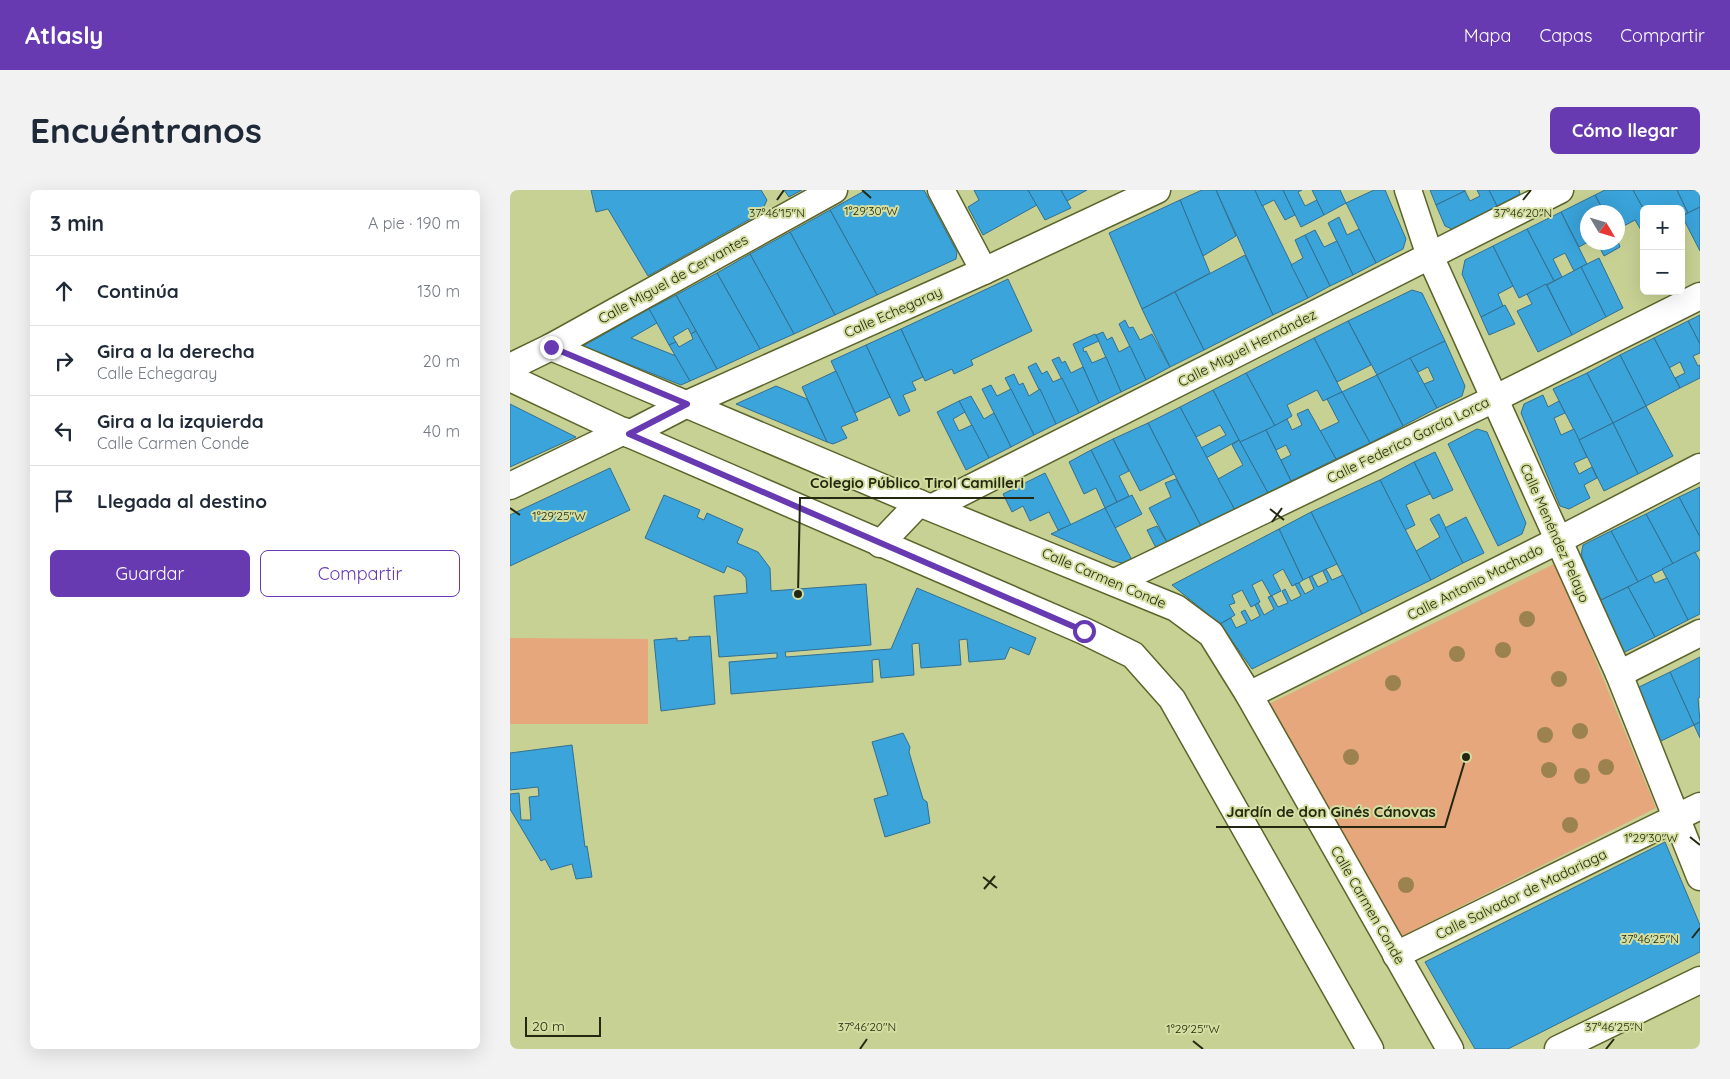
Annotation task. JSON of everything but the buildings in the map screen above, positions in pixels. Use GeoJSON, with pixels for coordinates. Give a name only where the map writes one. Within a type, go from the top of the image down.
{"type":"FeatureCollection","features":[{"type":"Feature","properties":{"kind":"street","name":"Calle Miguel de Cervantes"},"geometry":{"type":"LineString","coordinates":[[510,367],[551,347],[834,190]]}},
{"type":"Feature","properties":{"kind":"street"},"geometry":{"type":"LineString","coordinates":[[942,190],[984,271]]}},
{"type":"Feature","properties":{"kind":"street","name":"Calle Echegaray"},"geometry":{"type":"LineString","coordinates":[[510,486],[687,404],[984,271],[1157,190]]}},
{"type":"Feature","properties":{"kind":"street","name":"Calle Menéndez Pelayo"},"geometry":{"type":"LineString","coordinates":[[1408,190],[1430,256],[1619,674],[1700,877]]}},
{"type":"Feature","properties":{"kind":"street","name":"Calle Miguel Hernández"},"geometry":{"type":"LineString","coordinates":[[926,505],[1560,190]]}},
{"type":"Feature","properties":{"kind":"street","name":"Calle Federico García Lorca"},"geometry":{"type":"LineString","coordinates":[[1115,582],[1494,399],[1700,296]]}},
{"type":"Feature","properties":{"kind":"street","name":"Calle Carmen Conde"},"geometry":{"type":"LineString","coordinates":[[551,347],[1176,608],[1211,634],[1249,694],[1450,1049]]}},
{"type":"Feature","properties":{"kind":"street"},"geometry":{"type":"LineString","coordinates":[[510,378],[626,433],[1084,631],[1132,655],[1172,698],[1370,1049]]}},
{"type":"Feature","properties":{"kind":"street","name":"Calle Antonio Machado"},"geometry":{"type":"LineString","coordinates":[[1249,694],[1559,540],[1700,467]]}},
{"type":"Feature","properties":{"kind":"street"},"geometry":{"type":"LineString","coordinates":[[880,544],[926,505]]}},
{"type":"Feature","properties":{"kind":"street"},"geometry":{"type":"LineString","coordinates":[[1619,674],[1700,633]]}},
{"type":"Feature","properties":{"kind":"street","name":"Calle Salvador de Madariaga"},"geometry":{"type":"LineString","coordinates":[[1396,955],[1700,806]]}},
{"type":"Feature","properties":{"kind":"street"},"geometry":{"type":"LineString","coordinates":[[1558,1049],[1700,980]]}},
{"type":"Feature","properties":{"kind":"shaded area"},"geometry":{"type":"Polygon","coordinates":[[[1556,563],[1656,808],[1402,936],[1267,705],[1556,563]]]}},
{"type":"Feature","properties":{"kind":"shaded area"},"geometry":{"type":"Polygon","coordinates":[[[510,638],[648,639],[648,724],[510,724],[510,638]]]}},
{"type":"Feature","properties":{"kind":"place","name":"Colegio Público Tirol Camilleri"},"geometry":{"type":"Point","coordinates":[798,594]}},
{"type":"Feature","properties":{"kind":"place","name":"Jardín de don Ginés Cánovas"},"geometry":{"type":"Point","coordinates":[1466,757]}},
{"type":"Feature","properties":{"kind":"route"},"geometry":{"type":"LineString","coordinates":[[551,347],[687,404],[629,434],[1084,631]]}}]}
